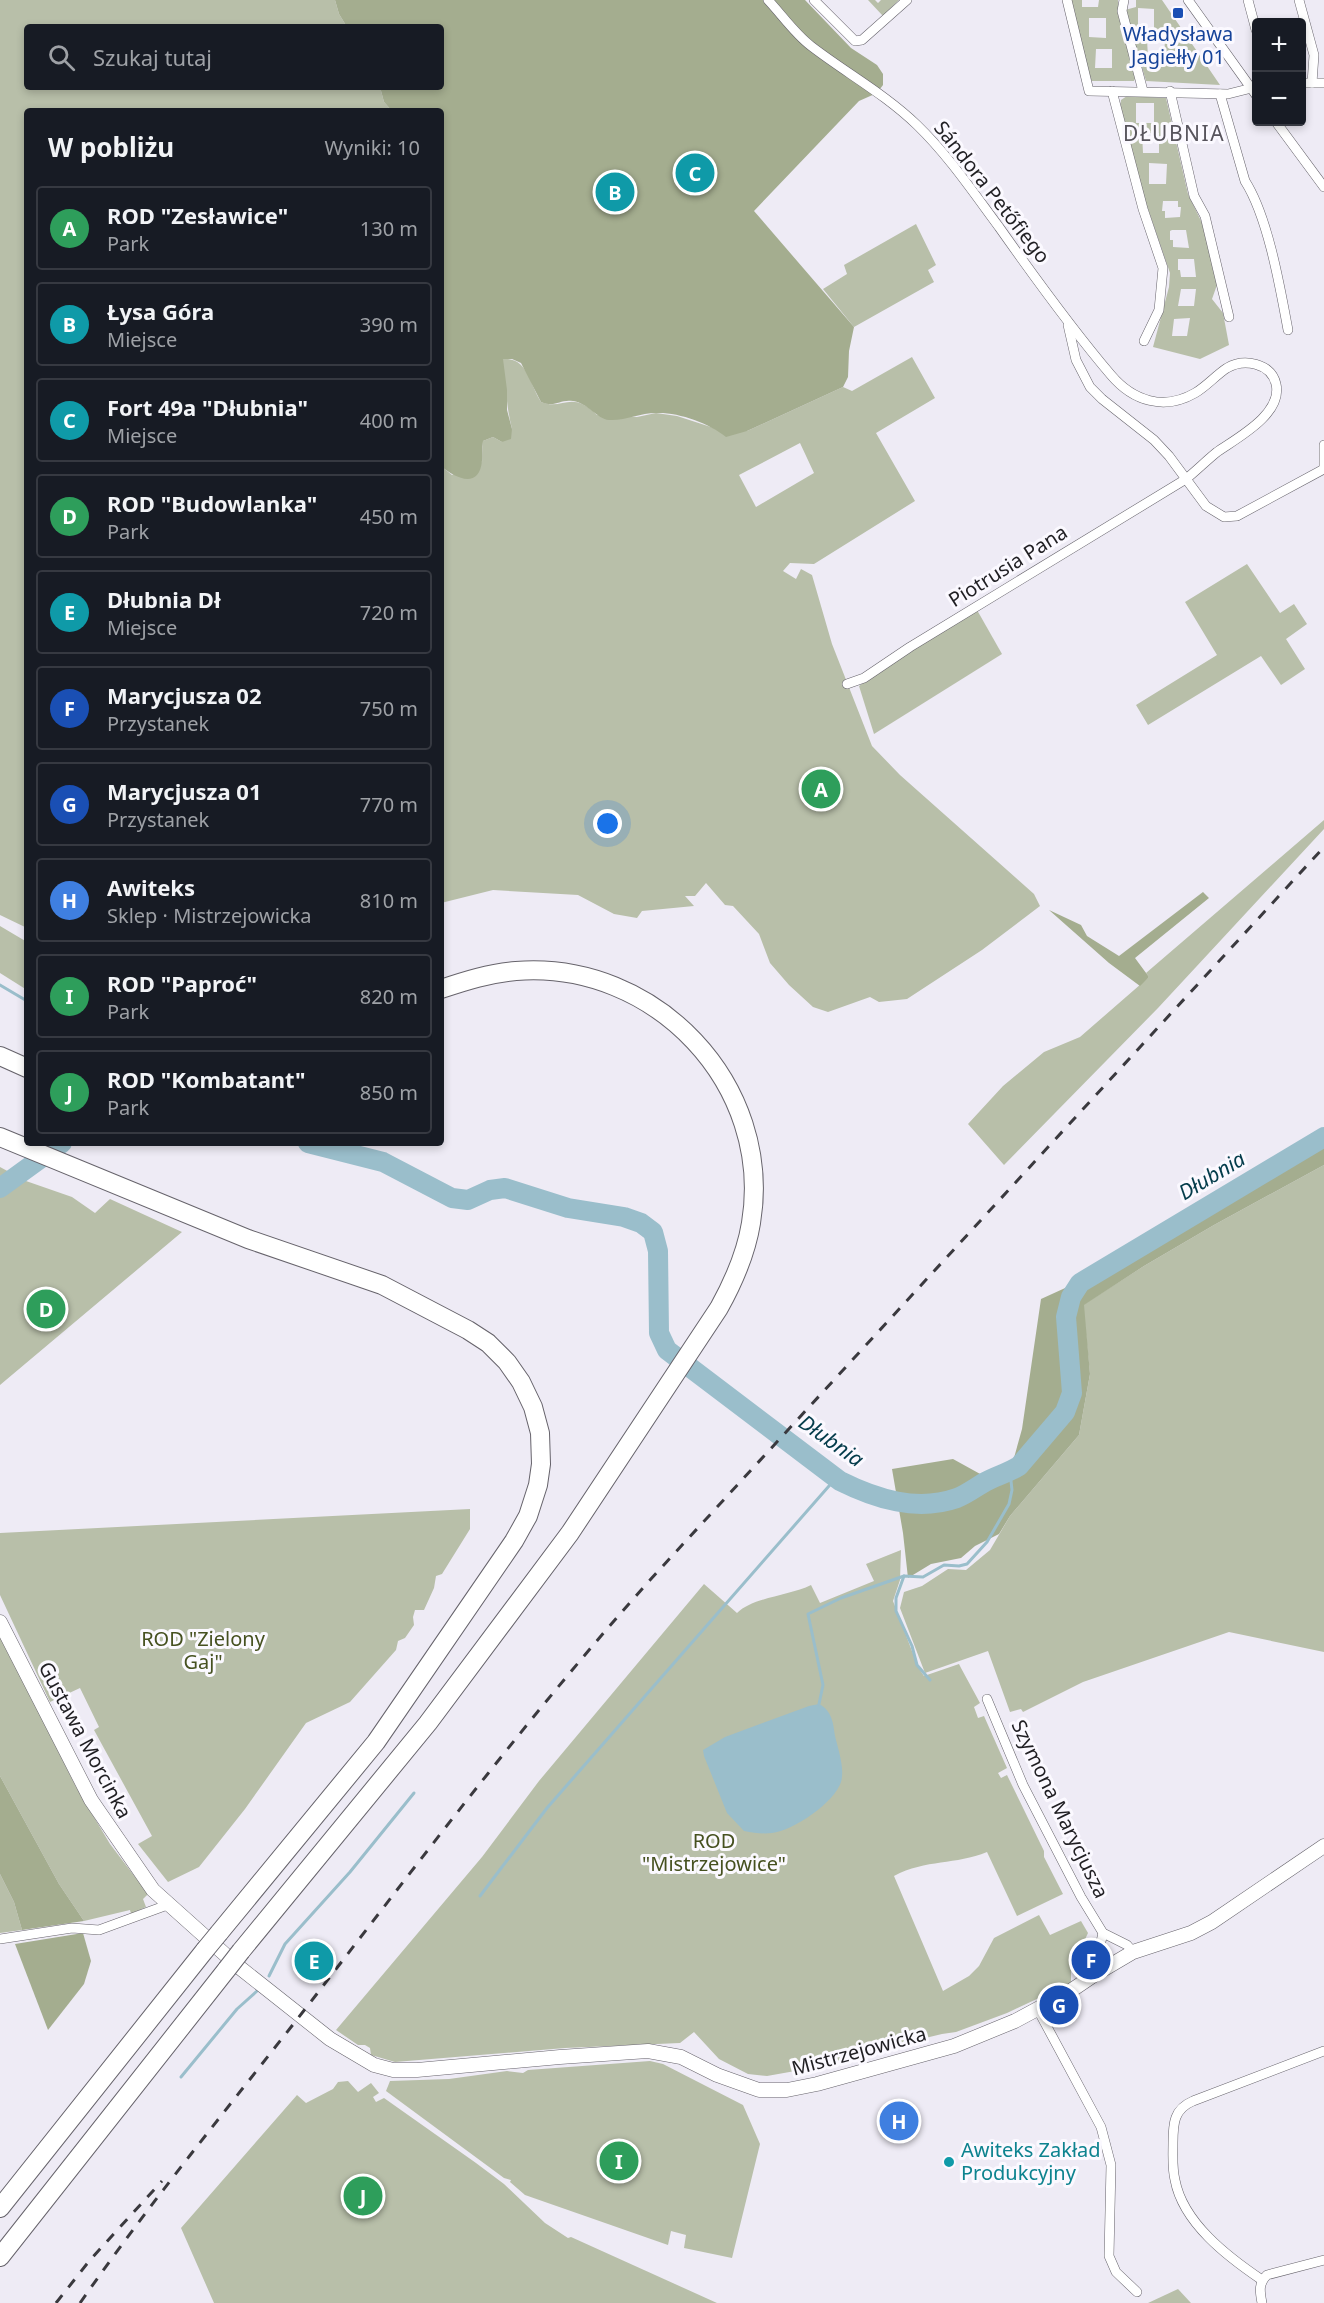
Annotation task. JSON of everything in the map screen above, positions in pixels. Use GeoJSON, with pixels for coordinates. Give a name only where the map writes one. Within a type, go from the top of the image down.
{"type":"FeatureCollection","features":[{"type":"Feature","properties":{"kind":"highway"},"geometry":{"type":"LineString","coordinates":[[0,2257],[241,1951],[428,1723],[570,1533],[719,1308],[738,1271],[753,1207],[752,1167],[748,1145],[728,1088],[704,1050],[686,1032],[670,1017],[633,994],[582,976],[540,970],[517,971],[479,978],[444,988]]}},
{"type":"Feature","properties":{"kind":"highway"},"geometry":{"type":"LineString","coordinates":[[0,1056],[24,1067]]}},
{"type":"Feature","properties":{"kind":"highway"},"geometry":{"type":"LineString","coordinates":[[0,1137],[248,1239],[382,1285],[468,1330],[488,1343],[512,1368],[526,1390],[536,1415],[541,1444],[540,1474],[532,1506],[522,1527],[376,1742],[205,1950],[0,2208]]}},
{"type":"Feature","properties":{"kind":"street","name":"Sándora Petőfiego"},"geometry":{"type":"LineString","coordinates":[[768,0],[809,45],[902,112],[935,145],[958,171],[1068,323],[1125,389],[1148,401],[1161,403],[1184,399],[1226,368],[1243,362],[1264,367],[1270,373],[1276,385],[1274,403],[1264,417],[1186,479]]}},
{"type":"Feature","properties":{"kind":"street"},"geometry":{"type":"LineString","coordinates":[[814,0],[855,41],[862,40],[907,0]]}},
{"type":"Feature","properties":{"kind":"street"},"geometry":{"type":"LineString","coordinates":[[1067,0],[1089,91],[1170,91],[1220,94],[1252,90]]}},
{"type":"Feature","properties":{"kind":"street"},"geometry":{"type":"LineString","coordinates":[[1124,0],[1122,11],[1143,91]]}},
{"type":"Feature","properties":{"kind":"street"},"geometry":{"type":"LineString","coordinates":[[1188,0],[1252,86]]}},
{"type":"Feature","properties":{"kind":"street"},"geometry":{"type":"LineString","coordinates":[[1248,0],[1253,18]]}},
{"type":"Feature","properties":{"kind":"street"},"geometry":{"type":"LineString","coordinates":[[1299,0],[1314,55],[1312,83]]}},
{"type":"Feature","properties":{"kind":"street"},"geometry":{"type":"LineString","coordinates":[[1306,83],[1324,82]]}},
{"type":"Feature","properties":{"kind":"street"},"geometry":{"type":"LineString","coordinates":[[1112,91],[1143,209],[1163,268],[1159,310],[1144,341]]}},
{"type":"Feature","properties":{"kind":"street"},"geometry":{"type":"LineString","coordinates":[[1170,91],[1194,196],[1205,216],[1229,317]]}},
{"type":"Feature","properties":{"kind":"street"},"geometry":{"type":"LineString","coordinates":[[1220,94],[1245,180],[1254,198],[1268,244],[1288,330]]}},
{"type":"Feature","properties":{"kind":"street"},"geometry":{"type":"LineString","coordinates":[[1279,126],[1324,187]]}},
{"type":"Feature","properties":{"kind":"street","name":"Sándora Petőfiego"},"geometry":{"type":"LineString","coordinates":[[1068,323],[1076,360],[1090,387],[1154,440],[1206,506],[1217,514],[1237,516],[1324,467]]}},
{"type":"Feature","properties":{"kind":"street"},"geometry":{"type":"LineString","coordinates":[[1324,445],[1324,467]]}},
{"type":"Feature","properties":{"kind":"street","name":"Piotrusia Pana"},"geometry":{"type":"LineString","coordinates":[[848,684],[864,678],[910,647],[1186,479]]}},
{"type":"Feature","properties":{"kind":"street","name":"Gustawa Morcinka"},"geometry":{"type":"LineString","coordinates":[[0,1622],[91,1800],[153,1890],[239,1966],[330,2039]]}},
{"type":"Feature","properties":{"kind":"street","name":"Szymona Marycjusza"},"geometry":{"type":"LineString","coordinates":[[987,1698],[1023,1785],[1081,1897],[1103,1933],[1127,1945],[1133,1952]]}},
{"type":"Feature","properties":{"kind":"street","name":"Mistrzejowicka"},"geometry":{"type":"LineString","coordinates":[[330,2039],[374,2065],[400,2070],[654,2052],[681,2057],[750,2088],[779,2091],[817,2084],[938,2051],[988,2033],[1038,2010],[1133,1952],[1191,1933],[1212,1922],[1324,1846]]}},
{"type":"Feature","properties":{"kind":"street"},"geometry":{"type":"LineString","coordinates":[[0,1938],[72,1928],[99,1930],[170,1904]]}},
{"type":"Feature","properties":{"kind":"street"},"geometry":{"type":"LineString","coordinates":[[1102,1970],[1098,1954],[1103,1933]]}},
{"type":"Feature","properties":{"kind":"street"},"geometry":{"type":"LineString","coordinates":[[1038,2010],[1101,2127],[1111,2165],[1109,2256],[1116,2272],[1137,2292]]}},
{"type":"Feature","properties":{"kind":"street"},"geometry":{"type":"LineString","coordinates":[[1262,2280],[1217,2245],[1198,2224],[1179,2195],[1173,2162],[1174,2117],[1182,2105],[1324,2050]]}},
{"type":"Feature","properties":{"kind":"street"},"geometry":{"type":"LineString","coordinates":[[1262,2303],[1260,2291],[1262,2280],[1267,2275],[1324,2260]]}},
{"type":"Feature","properties":{"kind":"green space"},"geometry":{"type":"Polygon","coordinates":[[[0,0],[335,0],[345,24],[24,24],[24,90],[381,90],[384,102],[389,108],[24,108],[24,927],[0,915],[0,0]]]}},
{"type":"Feature","properties":{"kind":"green space"},"geometry":{"type":"Polygon","coordinates":[[[335,0],[805,0],[851,48],[877,65],[883,74],[883,85],[877,93],[859,101],[754,211],[854,327],[849,351],[848,377],[843,387],[747,431],[726,437],[702,423],[674,414],[650,413],[609,420],[600,417],[578,402],[550,404],[541,402],[521,363],[512,359],[503,359],[507,410],[512,429],[511,439],[502,442],[493,437],[483,441],[480,470],[476,476],[466,479],[444,468],[444,108],[389,108],[384,102],[381,90],[444,90],[444,24],[345,24],[335,0]]]}},
{"type":"Feature","properties":{"kind":"green space"},"geometry":{"type":"Polygon","coordinates":[[[868,0],[875,0],[878,3],[881,0],[899,0],[883,16],[868,0]]]}},
{"type":"Feature","properties":{"kind":"green space"},"geometry":{"type":"Polygon","coordinates":[[[1070,0],[1082,0],[1082,7],[1098,7],[1099,0],[1118,0],[1118,10],[1136,76],[1134,81],[1092,81],[1088,74],[1070,0]],[[1089,18],[1089,37],[1106,38],[1106,18],[1089,18]],[[1096,49],[1095,68],[1112,68],[1112,49],[1096,49]]]}},
{"type":"Feature","properties":{"kind":"green space"},"geometry":{"type":"Polygon","coordinates":[[[1136,0],[1162,0],[1220,85],[1146,81],[1125,10],[1136,7],[1136,0]],[[1138,8],[1138,28],[1154,28],[1154,9],[1138,8]],[[1147,39],[1148,58],[1164,58],[1165,39],[1147,39]]]}},
{"type":"Feature","properties":{"kind":"green space"},"geometry":{"type":"Polygon","coordinates":[[[1127,96],[1166,98],[1188,194],[1203,225],[1217,285],[1212,299],[1223,313],[1229,345],[1200,359],[1153,347],[1169,287],[1170,273],[1138,180],[1120,107],[1121,100],[1127,96]],[[1136,103],[1136,123],[1154,123],[1154,103],[1136,103]],[[1142,133],[1143,153],[1159,153],[1159,133],[1142,133]],[[1149,163],[1149,184],[1166,184],[1167,164],[1149,163]],[[1163,201],[1162,211],[1165,211],[1165,218],[1180,217],[1181,207],[1178,207],[1178,201],[1163,201]],[[1186,230],[1170,231],[1170,240],[1173,240],[1173,247],[1189,248],[1186,230]],[[1178,259],[1178,270],[1180,270],[1181,277],[1196,277],[1194,259],[1178,259]],[[1181,289],[1178,306],[1194,306],[1196,289],[1181,289]],[[1190,318],[1174,319],[1172,336],[1187,336],[1190,318]]]}},
{"type":"Feature","properties":{"kind":"green space"},"geometry":{"type":"Polygon","coordinates":[[[916,224],[936,265],[928,270],[934,282],[854,327],[823,289],[847,274],[844,265],[916,224]]]}},
{"type":"Feature","properties":{"kind":"green space"},"geometry":{"type":"Polygon","coordinates":[[[912,357],[935,398],[876,433],[915,501],[814,564],[790,563],[783,571],[796,579],[801,569],[812,575],[832,644],[872,746],[900,775],[1034,894],[1040,906],[982,950],[907,999],[879,1002],[870,997],[828,1012],[813,1007],[789,985],[770,963],[759,934],[733,906],[725,905],[706,883],[695,896],[685,896],[694,906],[642,911],[637,918],[614,914],[578,895],[493,890],[444,902],[444,468],[452,475],[482,462],[483,441],[493,437],[502,442],[512,429],[502,359],[511,359],[523,367],[541,402],[580,403],[597,415],[637,417],[656,413],[677,416],[717,429],[747,431],[843,387],[852,391],[912,357]],[[800,443],[739,475],[756,507],[814,473],[800,443]]]}},
{"type":"Feature","properties":{"kind":"green space"},"geometry":{"type":"Polygon","coordinates":[[[1247,564],[1280,613],[1294,604],[1307,624],[1286,639],[1305,669],[1281,685],[1261,656],[1148,725],[1136,705],[1217,655],[1185,602],[1247,564]]]}},
{"type":"Feature","properties":{"kind":"green space"},"geometry":{"type":"Polygon","coordinates":[[[977,610],[1002,654],[874,734],[859,686],[895,660],[977,610]]]}},
{"type":"Feature","properties":{"kind":"green space"},"geometry":{"type":"Polygon","coordinates":[[[1324,820],[1324,829],[1158,1008],[1004,1165],[968,1124],[1003,1086],[1044,1052],[1080,1037],[1149,977],[1146,973],[1324,820]]]}},
{"type":"Feature","properties":{"kind":"green space"},"geometry":{"type":"Polygon","coordinates":[[[1203,892],[1209,898],[1135,958],[1149,977],[1140,986],[1109,963],[1049,910],[1081,925],[1087,936],[1119,956],[1203,892]]]}},
{"type":"Feature","properties":{"kind":"green space"},"geometry":{"type":"Polygon","coordinates":[[[0,926],[24,940],[24,988],[0,973],[0,926]]]}},
{"type":"Feature","properties":{"kind":"green space"},"geometry":{"type":"Polygon","coordinates":[[[1324,1145],[1324,1165],[1214,1225],[1084,1305],[1090,1374],[1079,1435],[1010,1516],[999,1534],[975,1546],[961,1558],[931,1564],[908,1578],[892,1469],[953,1459],[982,1475],[1012,1465],[1022,1429],[1041,1299],[1153,1248],[1324,1145]]]}},
{"type":"Feature","properties":{"kind":"green space"},"geometry":{"type":"Polygon","coordinates":[[[1324,1165],[1324,1652],[1229,1632],[1083,1682],[1023,1712],[1021,1709],[1010,1712],[988,1651],[925,1673],[900,1608],[904,1592],[922,1586],[948,1569],[966,1570],[990,1550],[1010,1516],[1079,1435],[1090,1374],[1083,1305],[1214,1225],[1324,1165]]]}},
{"type":"Feature","properties":{"kind":"green space"},"geometry":{"type":"Polygon","coordinates":[[[0,1167],[26,1181],[72,1197],[95,1213],[110,1199],[182,1232],[0,1385],[0,1167]]]}},
{"type":"Feature","properties":{"kind":"green space","name":"ROD \"Zielony Gaj\""},"geometry":{"type":"Polygon","coordinates":[[[470,1509],[470,1529],[442,1574],[436,1576],[434,1588],[424,1610],[415,1610],[414,1625],[405,1638],[398,1641],[396,1650],[350,1702],[306,1723],[245,1809],[199,1867],[168,1882],[138,1844],[152,1836],[94,1730],[99,1727],[80,1688],[50,1702],[0,1595],[0,1533],[470,1509]]]}},
{"type":"Feature","properties":{"kind":"green space","name":"ROD \"Mistrzejowice\""},"geometry":{"type":"Polygon","coordinates":[[[901,1550],[900,1580],[893,1601],[918,1667],[924,1676],[959,1664],[980,1703],[974,1707],[978,1718],[984,1716],[1007,1768],[998,1773],[1001,1778],[1007,1775],[1063,1894],[1017,1916],[987,1852],[964,1859],[929,1864],[894,1876],[943,1991],[969,1976],[979,1966],[994,1938],[1039,1915],[1050,1935],[1081,1921],[1088,1933],[1071,1969],[1071,1983],[1007,2013],[956,2032],[892,2046],[812,2068],[767,2076],[748,2074],[719,2059],[694,2032],[680,2043],[565,2048],[395,2062],[371,2055],[370,2048],[358,2045],[336,2030],[482,1857],[539,1781],[704,1584],[737,1613],[752,1603],[811,1585],[820,1603],[874,1581],[866,1564],[901,1550]]]}},
{"type":"Feature","properties":{"kind":"green space"},"geometry":{"type":"Polygon","coordinates":[[[0,1634],[76,1787],[110,1844],[148,1894],[143,1899],[146,1907],[131,1914],[130,1910],[84,1921],[59,1884],[0,1776],[0,1634]]]}},
{"type":"Feature","properties":{"kind":"green space"},"geometry":{"type":"Polygon","coordinates":[[[0,1776],[59,1884],[84,1921],[22,1930],[14,1902],[0,1874],[0,1776]]]}},
{"type":"Feature","properties":{"kind":"green space"},"geometry":{"type":"Polygon","coordinates":[[[0,1874],[14,1902],[22,1930],[0,1933],[0,1874]]]}},
{"type":"Feature","properties":{"kind":"green space"},"geometry":{"type":"Polygon","coordinates":[[[83,1933],[91,1961],[84,1984],[48,2030],[15,1944],[83,1933]]]}},
{"type":"Feature","properties":{"kind":"green space"},"geometry":{"type":"Polygon","coordinates":[[[650,2061],[663,2064],[743,2105],[760,2144],[732,2258],[684,2248],[686,2235],[671,2231],[668,2245],[525,2195],[510,2182],[511,2180],[504,2178],[386,2091],[390,2081],[449,2079],[507,2071],[523,2073],[528,2070],[650,2061]]]}},
{"type":"Feature","properties":{"kind":"green space"},"geometry":{"type":"Polygon","coordinates":[[[348,2081],[358,2092],[371,2083],[379,2093],[373,2097],[376,2102],[384,2098],[476,2163],[504,2184],[545,2223],[568,2238],[571,2237],[717,2303],[214,2303],[181,2228],[297,2095],[306,2103],[333,2089],[338,2082],[348,2081]]]}},
{"type":"Feature","properties":{"kind":"green space"},"geometry":{"type":"Polygon","coordinates":[[[1178,2289],[1191,2303],[1148,2303],[1178,2289]]]}},
{"type":"Feature","properties":{"kind":"water"},"geometry":{"type":"Polygon","coordinates":[[[819,1704],[827,1710],[831,1717],[841,1759],[842,1777],[837,1790],[822,1806],[791,1827],[772,1833],[744,1831],[727,1813],[703,1750],[725,1737],[819,1704]]]}},
{"type":"Feature","properties":{"kind":"waterway"},"geometry":{"type":"LineString","coordinates":[[0,985],[24,999]]}},
{"type":"Feature","properties":{"kind":"waterway","name":"Dłubnia"},"geometry":{"type":"LineString","coordinates":[[320,1146],[383,1162],[452,1198],[468,1200],[490,1190],[505,1188],[568,1208],[624,1217],[641,1223],[653,1232],[658,1251],[659,1333],[667,1350],[840,1481],[897,1502],[927,1504],[957,1498],[1019,1466],[1065,1412],[1072,1393],[1066,1317],[1071,1297],[1080,1283],[1324,1137]]}},
{"type":"Feature","properties":{"kind":"waterway","name":"Dłubnia"},"geometry":{"type":"LineString","coordinates":[[0,1188],[58,1146]]}},
{"type":"Feature","properties":{"kind":"waterway"},"geometry":{"type":"LineString","coordinates":[[819,1704],[823,1685],[808,1614],[841,1598],[904,1576],[923,1577],[944,1565],[967,1564],[987,1542],[1009,1504],[1012,1490],[1010,1472]]}},
{"type":"Feature","properties":{"kind":"waterway"},"geometry":{"type":"LineString","coordinates":[[480,1896],[547,1808],[836,1478]]}},
{"type":"Feature","properties":{"kind":"waterway"},"geometry":{"type":"LineString","coordinates":[[904,1576],[896,1598],[896,1611],[912,1646],[917,1665],[930,1680]]}},
{"type":"Feature","properties":{"kind":"waterway"},"geometry":{"type":"LineString","coordinates":[[269,1976],[285,1944],[350,1872],[414,1793]]}},
{"type":"Feature","properties":{"kind":"waterway"},"geometry":{"type":"LineString","coordinates":[[181,2077],[237,2009],[257,1991]]}},
{"type":"Feature","properties":{"kind":"railway"},"geometry":{"type":"LineString","coordinates":[[80,2303],[166,2186],[438,1837],[606,1630],[1324,847]]}},
{"type":"Feature","properties":{"kind":"railway"},"geometry":{"type":"LineString","coordinates":[[56,2303],[90,2260],[162,2181]]}},
{"type":"Feature","properties":{"kind":"place","name":"Władysława Jagiełły 01"},"geometry":{"type":"Point","coordinates":[1178,13]}},
{"type":"Feature","properties":{"kind":"place","name":"Fort 49a \"Dłubnia\""},"geometry":{"type":"Point","coordinates":[695,173]}},
{"type":"Feature","properties":{"kind":"place","name":"Łysa Góra"},"geometry":{"type":"Point","coordinates":[615,192]}},
{"type":"Feature","properties":{"kind":"place","name":"ROD \"Zesławice\""},"geometry":{"type":"Point","coordinates":[821,789]}},
{"type":"Feature","properties":{"kind":"place","name":"ROD \"Budowlanka\""},"geometry":{"type":"Point","coordinates":[46,1309]}},
{"type":"Feature","properties":{"kind":"place","name":"Marycjusza 02"},"geometry":{"type":"Point","coordinates":[1091,1960]}},
{"type":"Feature","properties":{"kind":"place","name":"Dłubnia Dł"},"geometry":{"type":"Point","coordinates":[314,1961]}},
{"type":"Feature","properties":{"kind":"place","name":"Marycjusza 01"},"geometry":{"type":"Point","coordinates":[1059,2005]}},
{"type":"Feature","properties":{"kind":"place","name":"Awiteks"},"geometry":{"type":"Point","coordinates":[899,2121]}},
{"type":"Feature","properties":{"kind":"place","name":"ROD \"Paproć\""},"geometry":{"type":"Point","coordinates":[619,2161]}},
{"type":"Feature","properties":{"kind":"place","name":"Awiteks Zakład Produkcyjny"},"geometry":{"type":"Point","coordinates":[949,2162]}},
{"type":"Feature","properties":{"kind":"place","name":"ROD \"Kombatant\""},"geometry":{"type":"Point","coordinates":[363,2196]}},
{"type":"Feature","properties":{"kind":"district","name":"DŁUBNIA"},"geometry":{"type":"Point","coordinates":[1174,134]}}]}
